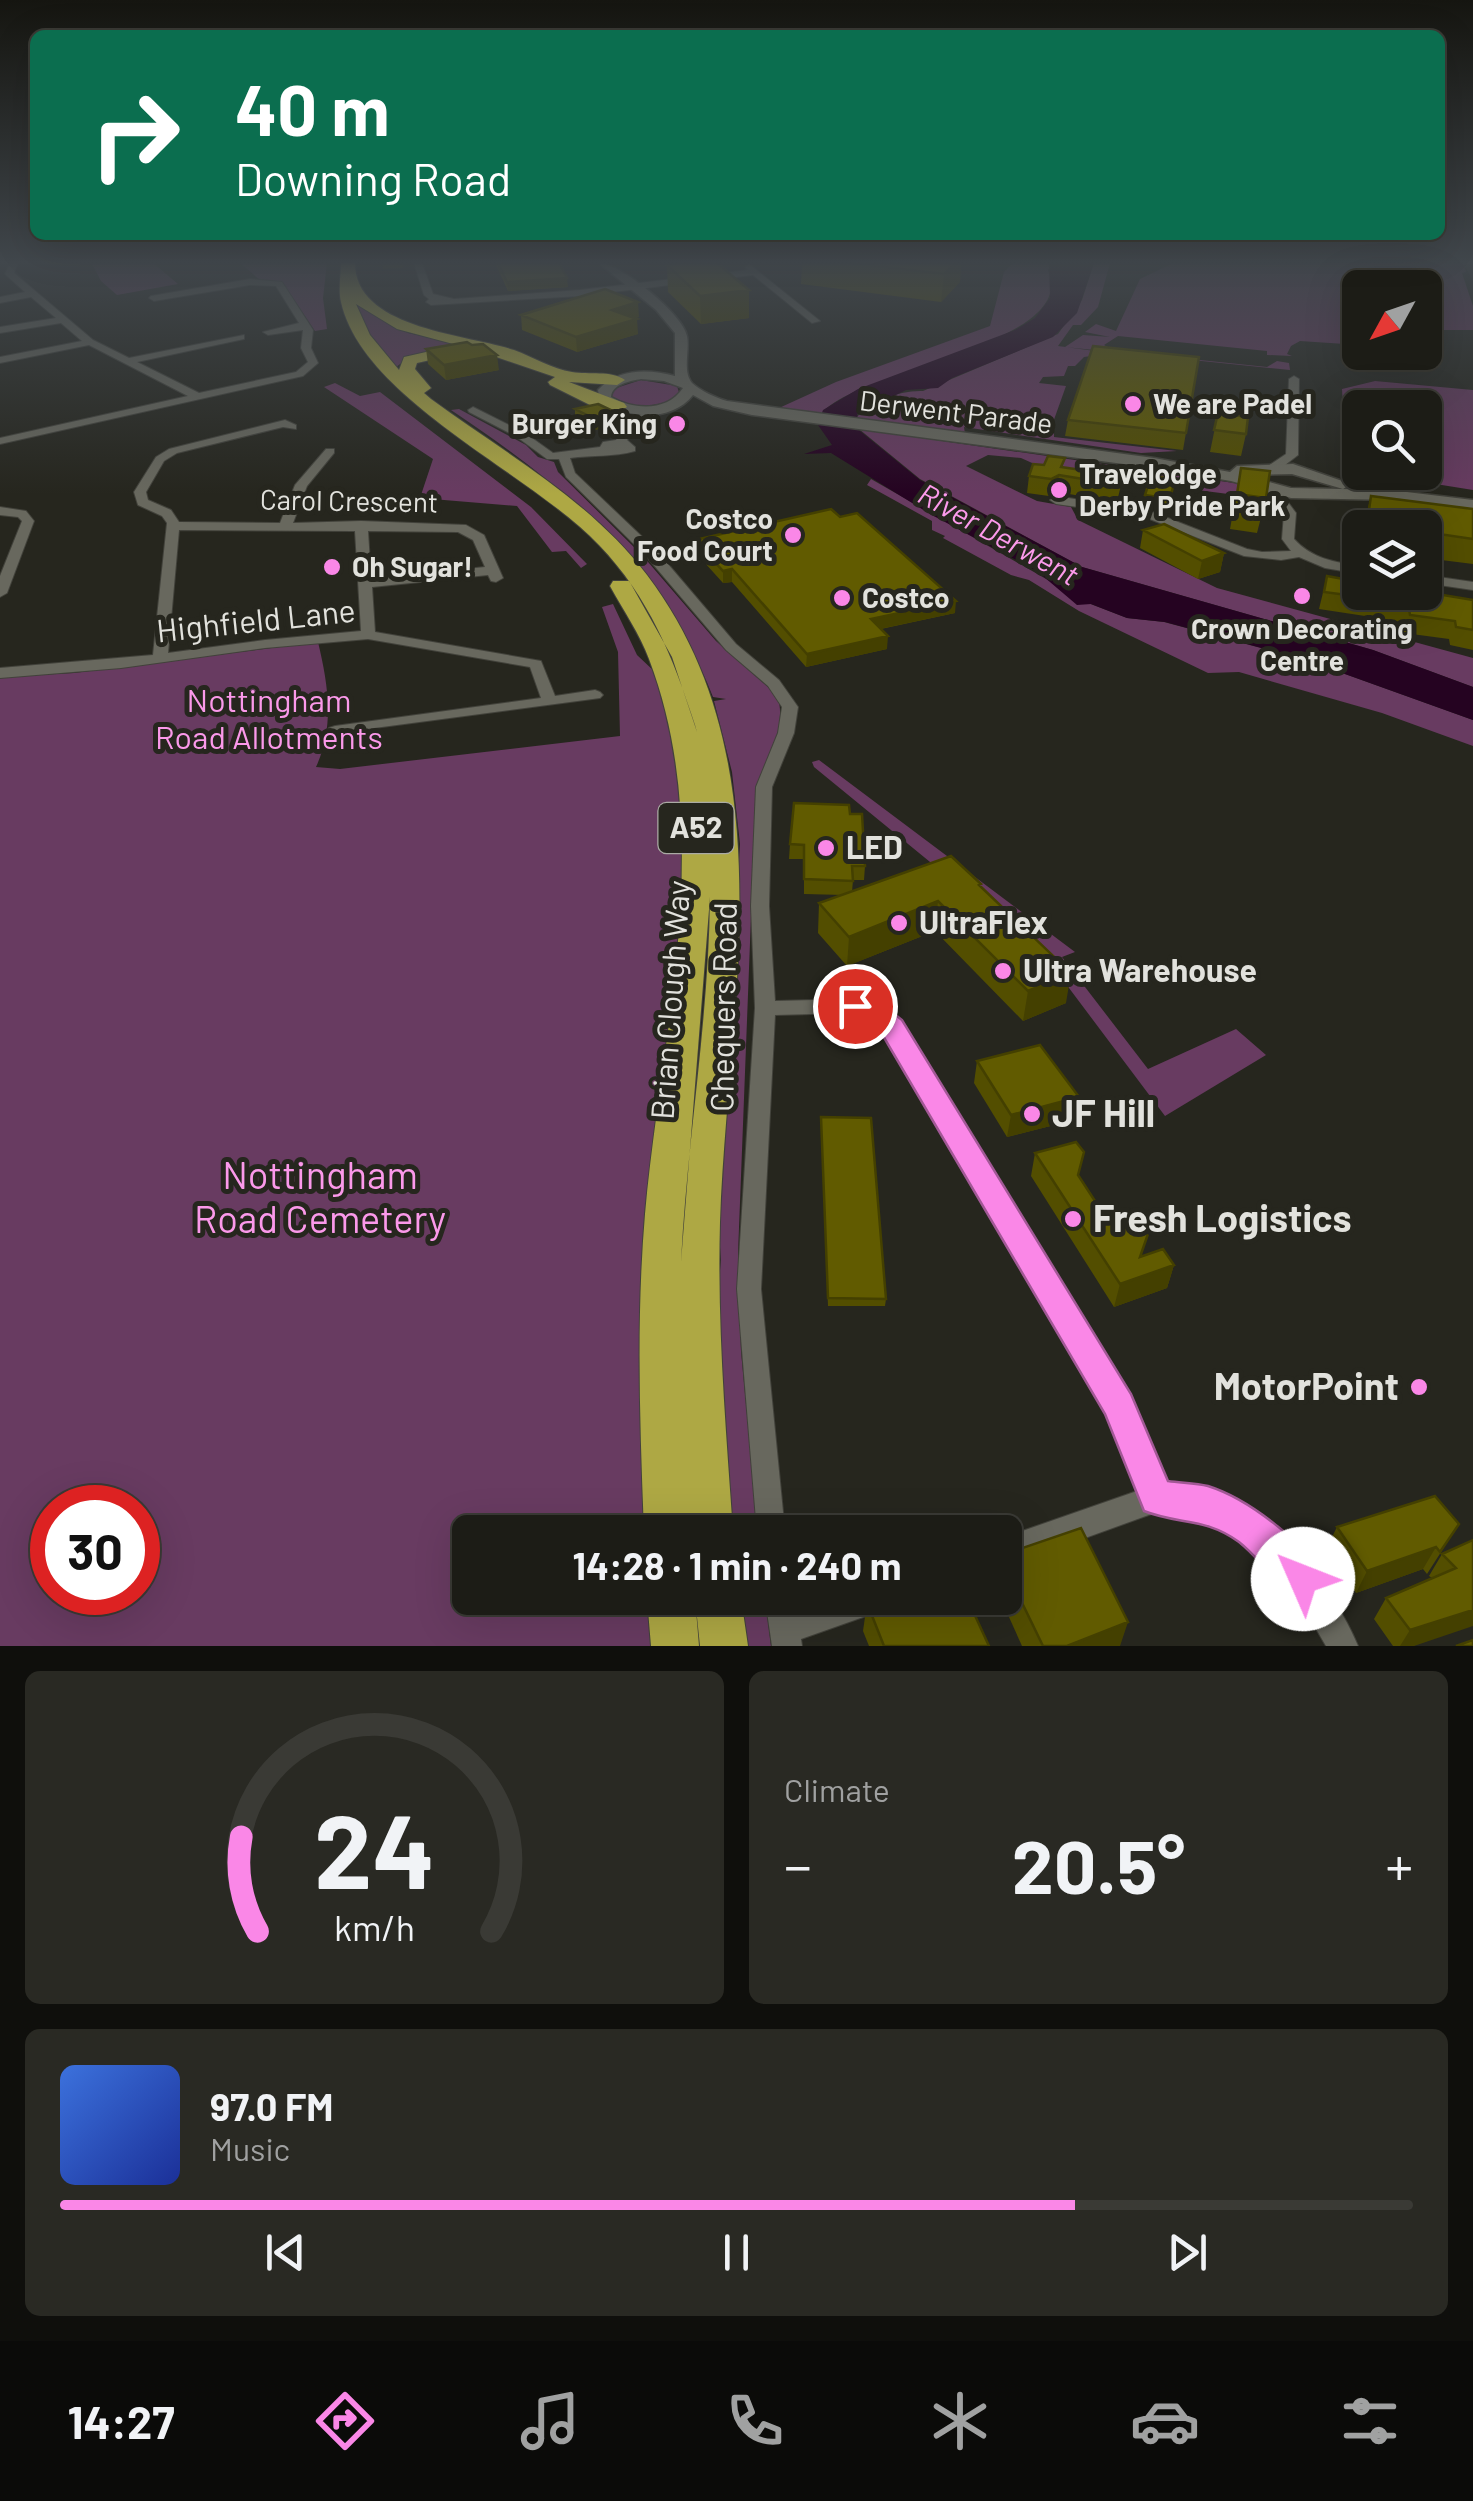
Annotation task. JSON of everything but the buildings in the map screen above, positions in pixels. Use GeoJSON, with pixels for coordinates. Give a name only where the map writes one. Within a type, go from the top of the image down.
{"type":"FeatureCollection","features":[{"type":"Feature","properties":{"kind":"highway","name":"Brian Clough Way"},"geometry":{"type":"LineString","coordinates":[[349,340],[362,360],[410,405],[552,510],[590,548],[622,588],[650,634],[682,721],[694,791],[696,846],[692,930],[661,1261],[658,1356],[665,1515]]}},
{"type":"Feature","properties":{"kind":"highway","name":"Brian Clough Way"},"geometry":{"type":"LineString","coordinates":[[365,340],[388,369],[460,413],[572,508],[622,558],[677,640],[709,725],[722,801],[725,848],[723,932],[700,1234],[699,1332],[710,1515]]}},
{"type":"Feature","properties":{"kind":"highway"},"geometry":{"type":"LineString","coordinates":[[453,340],[506,353],[568,376],[617,380]]}},
{"type":"Feature","properties":{"kind":"highway"},"geometry":{"type":"LineString","coordinates":[[460,413],[407,370],[408,363],[416,357],[456,349],[484,353],[538,372],[586,397],[620,407]]}},
{"type":"Feature","properties":{"kind":"highway"},"geometry":{"type":"LineString","coordinates":[[672,1615],[675,1646]]}},
{"type":"Feature","properties":{"kind":"highway"},"geometry":{"type":"LineString","coordinates":[[720,1615],[724,1646]]}},
{"type":"Feature","properties":{"kind":"street"},"geometry":{"type":"LineString","coordinates":[[87,340],[198,396]]}},
{"type":"Feature","properties":{"kind":"street"},"geometry":{"type":"LineString","coordinates":[[126,361],[232,340]]}},
{"type":"Feature","properties":{"kind":"street"},"geometry":{"type":"LineString","coordinates":[[0,441],[306,371],[313,360],[307,351],[309,340]]}},
{"type":"Feature","properties":{"kind":"street"},"geometry":{"type":"LineString","coordinates":[[671,340],[682,350]]}},
{"type":"Feature","properties":{"kind":"street"},"geometry":{"type":"LineString","coordinates":[[460,413],[533,442],[547,455],[564,458],[604,450],[616,454],[631,449],[620,442],[636,421],[685,398],[689,386],[681,374],[681,340]]}},
{"type":"Feature","properties":{"kind":"street"},"geometry":{"type":"LineString","coordinates":[[0,360],[90,342]]}},
{"type":"Feature","properties":{"kind":"street"},"geometry":{"type":"LineString","coordinates":[[636,421],[605,399],[603,393],[617,380],[664,366],[682,350]]}},
{"type":"Feature","properties":{"kind":"street","name":"Derwent Parade"},"geometry":{"type":"LineString","coordinates":[[638,376],[689,386],[711,400],[755,412]]}},
{"type":"Feature","properties":{"kind":"street"},"geometry":{"type":"LineString","coordinates":[[1294,379],[1292,455],[1313,484]]}},
{"type":"Feature","properties":{"kind":"street","name":"Derwent Parade"},"geometry":{"type":"LineString","coordinates":[[620,407],[755,412],[1270,478]]}},
{"type":"Feature","properties":{"kind":"street"},"geometry":{"type":"LineString","coordinates":[[160,658],[173,526],[170,515],[139,498],[161,458],[185,447],[285,422],[292,426]]}},
{"type":"Feature","properties":{"kind":"street"},"geometry":{"type":"LineString","coordinates":[[286,524],[301,485],[330,452]]}},
{"type":"Feature","properties":{"kind":"street"},"geometry":{"type":"LineString","coordinates":[[1270,478],[1292,455]]}},
{"type":"Feature","properties":{"kind":"street","name":"Chequers Road"},"geometry":{"type":"LineString","coordinates":[[564,458],[570,474],[662,564],[731,646],[774,683],[790,706],[790,716],[764,787],[760,906],[766,1008],[749,1288],[769,1515]]}},
{"type":"Feature","properties":{"kind":"street"},"geometry":{"type":"LineString","coordinates":[[1270,478],[1473,506]]}},
{"type":"Feature","properties":{"kind":"street"},"geometry":{"type":"LineString","coordinates":[[1270,478],[1313,484]]}},
{"type":"Feature","properties":{"kind":"street"},"geometry":{"type":"LineString","coordinates":[[1270,478],[1290,513]]}},
{"type":"Feature","properties":{"kind":"street"},"geometry":{"type":"LineString","coordinates":[[1313,484],[1290,513],[1288,539],[1300,553],[1342,567]]}},
{"type":"Feature","properties":{"kind":"street"},"geometry":{"type":"LineString","coordinates":[[1056,500],[1158,516],[1243,552],[1275,557],[1300,553]]}},
{"type":"Feature","properties":{"kind":"street"},"geometry":{"type":"LineString","coordinates":[[0,594],[28,521],[25,516],[7,512]]}},
{"type":"Feature","properties":{"kind":"street"},"geometry":{"type":"LineString","coordinates":[[360,525],[368,635]]}},
{"type":"Feature","properties":{"kind":"street","name":"Carol Crescent"},"geometry":{"type":"LineString","coordinates":[[173,526],[360,525],[466,530],[481,542],[494,574],[364,584]]}},
{"type":"Feature","properties":{"kind":"street"},"geometry":{"type":"LineString","coordinates":[[1442,581],[1473,586]]}},
{"type":"Feature","properties":{"kind":"street","name":"Highfield Lane"},"geometry":{"type":"LineString","coordinates":[[0,673],[368,635],[536,664],[550,702]]}},
{"type":"Feature","properties":{"kind":"street"},"geometry":{"type":"LineString","coordinates":[[335,731],[595,696]]}},
{"type":"Feature","properties":{"kind":"street"},"geometry":{"type":"LineString","coordinates":[[766,1008],[855,1006],[888,1021],[1119,1405],[1157,1498]]}},
{"type":"Feature","properties":{"kind":"street"},"geometry":{"type":"LineString","coordinates":[[1022,1546],[1157,1498],[1205,1504],[1252,1529],[1303,1579],[1343,1646]]}},
{"type":"Feature","properties":{"kind":"street"},"geometry":{"type":"LineString","coordinates":[[786,1638],[837,1615]]}},
{"type":"Feature","properties":{"kind":"green space"},"geometry":{"type":"Polygon","coordinates":[[[370,340],[439,340],[471,347],[430,351],[395,368],[370,340]]]}},
{"type":"Feature","properties":{"kind":"green space"},"geometry":{"type":"Polygon","coordinates":[[[952,340],[993,340],[876,383],[842,398],[821,414],[779,408],[836,382],[952,340]]]}},
{"type":"Feature","properties":{"kind":"green space"},"geometry":{"type":"Polygon","coordinates":[[[1044,340],[1062,340],[1058,346],[1110,353],[1084,357],[1075,366],[1068,366],[1064,376],[1043,377],[1039,383],[1066,386],[1051,428],[1003,424],[1054,433],[1054,437],[1177,451],[1141,453],[964,427],[965,434],[855,419],[886,398],[923,391],[1044,340]]]}},
{"type":"Feature","properties":{"kind":"green space"},"geometry":{"type":"Polygon","coordinates":[[[1076,340],[1112,340],[1104,345],[1114,351],[1267,367],[1277,361],[1289,363],[1290,370],[1065,347],[1076,340]]]}},
{"type":"Feature","properties":{"kind":"green space"},"geometry":{"type":"Polygon","coordinates":[[[1156,340],[1342,340],[1342,344],[1300,341],[1291,346],[1287,354],[1292,356],[1267,355],[1267,351],[1156,340]]]}},
{"type":"Feature","properties":{"kind":"green space"},"geometry":{"type":"Polygon","coordinates":[[[641,380],[677,386],[680,396],[644,406],[626,404],[609,396],[610,390],[641,380]]]}},
{"type":"Feature","properties":{"kind":"green space"},"geometry":{"type":"Polygon","coordinates":[[[1375,381],[1473,390],[1473,490],[1442,485],[1442,390],[1342,389],[1375,381]]]}},
{"type":"Feature","properties":{"kind":"green space"},"geometry":{"type":"Polygon","coordinates":[[[335,383],[360,396],[380,392],[531,507],[587,564],[581,568],[566,551],[552,552],[517,506],[420,498],[433,459],[324,387],[335,383]]]}},
{"type":"Feature","properties":{"kind":"green space"},"geometry":{"type":"Polygon","coordinates":[[[459,409],[526,445],[538,457],[554,462],[558,472],[642,555],[716,641],[777,695],[777,738],[755,813],[738,1254],[741,1351],[756,1515],[731,1515],[718,1291],[721,1260],[717,1209],[740,844],[732,772],[714,701],[726,699],[713,697],[667,608],[606,533],[533,469],[451,410],[459,409]]]}},
{"type":"Feature","properties":{"kind":"green space"},"geometry":{"type":"Polygon","coordinates":[[[859,429],[1241,484],[1264,495],[1271,505],[1236,501],[1236,495],[1050,471],[1021,458],[988,455],[966,466],[1037,501],[1071,507],[1078,520],[1217,588],[1473,658],[1473,687],[1373,650],[1082,567],[920,479],[859,429]]]}},
{"type":"Feature","properties":{"kind":"green space"},"geometry":{"type":"Polygon","coordinates":[[[871,479],[1088,603],[1127,618],[1164,622],[1306,660],[1473,720],[1473,746],[1382,713],[1239,672],[1208,673],[1079,611],[1029,580],[1011,575],[943,538],[932,530],[932,521],[867,485],[871,479]]]}},
{"type":"Feature","properties":{"kind":"green space","name":"Nottingham Road Cemetery"},"geometry":{"type":"Polygon","coordinates":[[[613,604],[637,655],[655,672],[676,739],[687,831],[646,1471],[649,1515],[452,1515],[452,1615],[656,1615],[659,1646],[0,1646],[0,677],[74,673],[318,642],[325,673],[328,721],[316,767],[340,769],[620,736],[618,652],[602,607],[613,604]]]}},
{"type":"Feature","properties":{"kind":"green space"},"geometry":{"type":"Polygon","coordinates":[[[819,760],[1075,952],[1062,957],[1148,1069],[1236,1029],[1266,1055],[1165,1116],[1045,956],[814,767],[812,762],[819,760]]]}},
{"type":"Feature","properties":{"kind":"green space"},"geometry":{"type":"Polygon","coordinates":[[[741,1615],[767,1615],[771,1646],[745,1646],[741,1615]]]}},
{"type":"Feature","properties":{"kind":"water","name":"River Derwent"},"geometry":{"type":"Polygon","coordinates":[[[989,340],[1046,340],[952,378],[938,388],[906,390],[857,414],[860,431],[920,480],[1082,567],[1373,650],[1473,687],[1473,720],[1306,660],[1165,622],[1127,618],[1091,604],[1077,605],[1037,571],[930,514],[831,453],[804,454],[832,445],[818,425],[823,410],[858,389],[989,340]]]}},
{"type":"Feature","properties":{"kind":"place","name":"We are Padel"},"geometry":{"type":"Point","coordinates":[1133,404]}},
{"type":"Feature","properties":{"kind":"place","name":"Burger King"},"geometry":{"type":"Point","coordinates":[677,424]}},
{"type":"Feature","properties":{"kind":"place","name":"Travelodge Derby Pride Park"},"geometry":{"type":"Point","coordinates":[1059,490]}},
{"type":"Feature","properties":{"kind":"place","name":"Costco Food Court"},"geometry":{"type":"Point","coordinates":[793,535]}},
{"type":"Feature","properties":{"kind":"place","name":"Oh Sugar!"},"geometry":{"type":"Point","coordinates":[332,567]}},
{"type":"Feature","properties":{"kind":"place","name":"Crown Decorating Centre"},"geometry":{"type":"Point","coordinates":[1302,596]}},
{"type":"Feature","properties":{"kind":"place","name":"Costco"},"geometry":{"type":"Point","coordinates":[842,598]}},
{"type":"Feature","properties":{"kind":"place","name":"LED"},"geometry":{"type":"Point","coordinates":[826,848]}},
{"type":"Feature","properties":{"kind":"place","name":"UltraFlex"},"geometry":{"type":"Point","coordinates":[899,923]}},
{"type":"Feature","properties":{"kind":"place","name":"Ultra Warehouse"},"geometry":{"type":"Point","coordinates":[1003,971]}},
{"type":"Feature","properties":{"kind":"place","name":"JF Hill"},"geometry":{"type":"Point","coordinates":[1032,1114]}},
{"type":"Feature","properties":{"kind":"place","name":"Fresh Logistics"},"geometry":{"type":"Point","coordinates":[1073,1219]}},
{"type":"Feature","properties":{"kind":"place","name":"MotorPoint"},"geometry":{"type":"Point","coordinates":[1419,1387]}},
{"type":"Feature","properties":{"kind":"route"},"geometry":{"type":"LineString","coordinates":[[855,1006],[874,1013],[892,1027],[1080,1346],[1119,1405],[1157,1498],[1205,1504],[1252,1529],[1303,1579]]}},
{"type":"Feature","properties":{"kind":"park label","name":"Nottingham Road Allotments"},"geometry":{"type":"Point","coordinates":[269,720]}}]}
